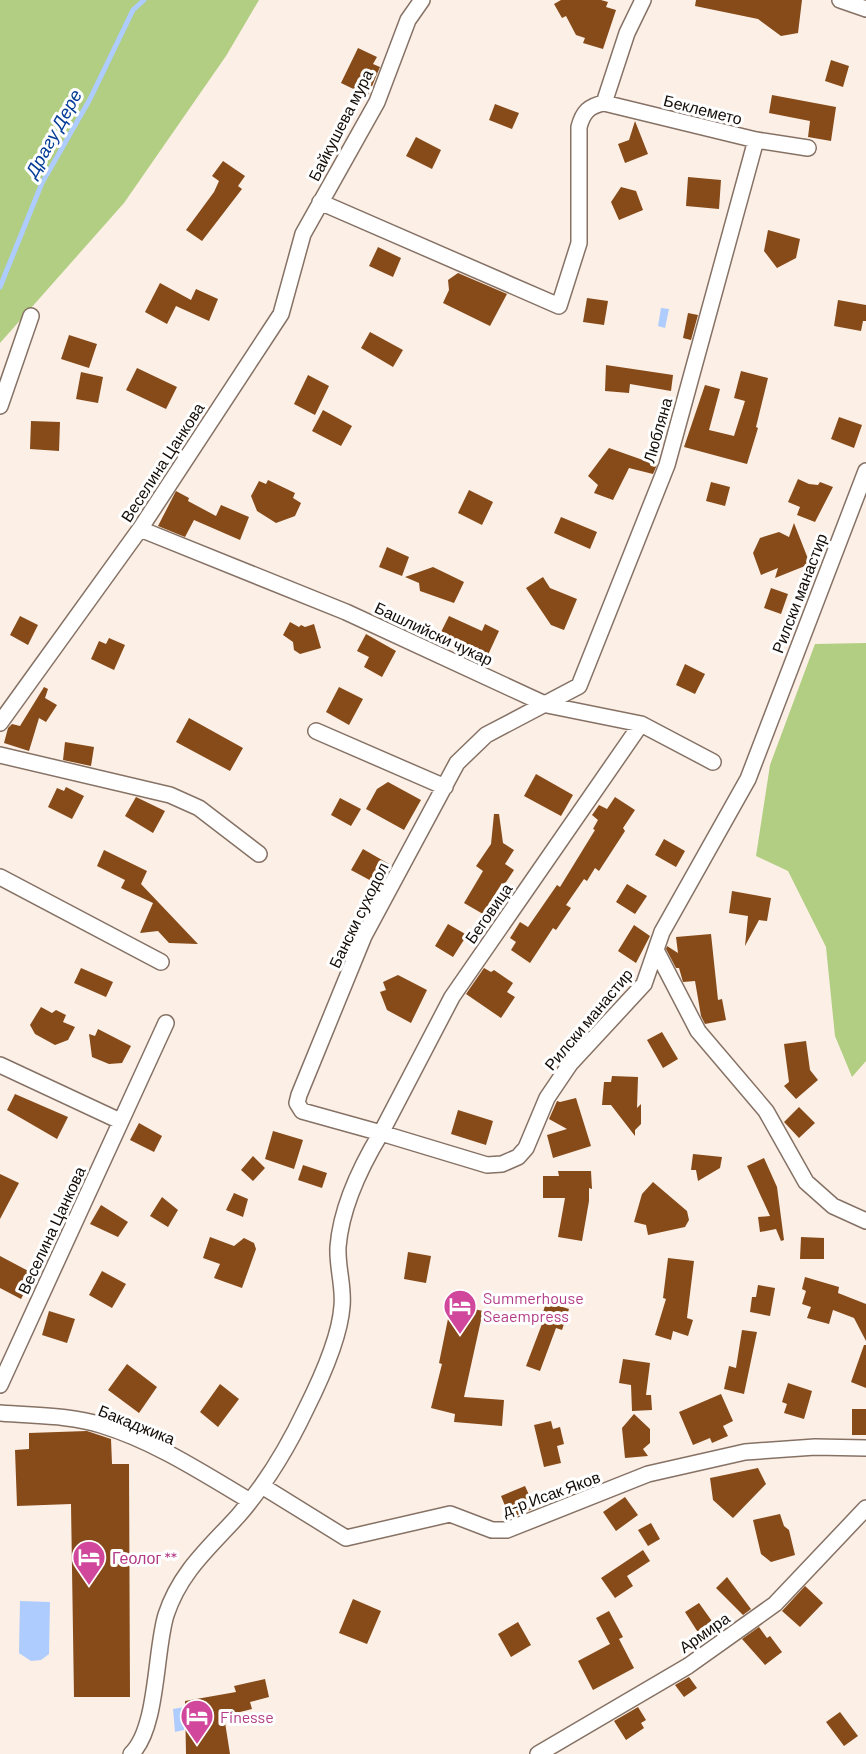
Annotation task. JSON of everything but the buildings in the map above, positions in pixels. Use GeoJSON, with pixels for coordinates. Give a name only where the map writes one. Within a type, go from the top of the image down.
{"type":"FeatureCollection","features":[{"type":"Feature","properties":{"kind":"street","name":"Байкушева мура"},"geometry":{"type":"LineString","coordinates":[[320,202],[376,102],[408,20],[422,0]]}},
{"type":"Feature","properties":{"kind":"street"},"geometry":{"type":"LineString","coordinates":[[320,202],[559,306],[579,243],[579,127],[582,116],[598,105],[643,0]]}},
{"type":"Feature","properties":{"kind":"street"},"geometry":{"type":"LineString","coordinates":[[840,0],[866,9]]}},
{"type":"Feature","properties":{"kind":"street","name":"Беклемето"},"geometry":{"type":"LineString","coordinates":[[598,105],[756,140],[808,148]]}},
{"type":"Feature","properties":{"kind":"street","name":"Любляна"},"geometry":{"type":"LineString","coordinates":[[547,705],[579,686],[667,465],[756,140]]}},
{"type":"Feature","properties":{"kind":"street","name":"Веселина Цанкова"},"geometry":{"type":"LineString","coordinates":[[0,723],[140,530],[281,314],[303,234],[320,202]]}},
{"type":"Feature","properties":{"kind":"street"},"geometry":{"type":"LineString","coordinates":[[0,406],[31,316]]}},
{"type":"Feature","properties":{"kind":"street","name":"Рилски манастир"},"geometry":{"type":"LineString","coordinates":[[381,1133],[487,1165],[502,1164],[518,1157],[526,1148],[548,1098],[570,1064],[644,984],[657,952],[662,932],[748,779],[866,471]]}},
{"type":"Feature","properties":{"kind":"street","name":"Башлийски чукар"},"geometry":{"type":"LineString","coordinates":[[140,530],[346,612],[547,705],[641,724],[713,762]]}},
{"type":"Feature","properties":{"kind":"street","name":"Бански суходол"},"geometry":{"type":"LineString","coordinates":[[381,1133],[309,1115],[302,1111],[297,1103],[298,1095],[364,936],[457,763],[486,735],[547,705]]}},
{"type":"Feature","properties":{"kind":"street","name":"Беговица"},"geometry":{"type":"LineString","coordinates":[[381,1133],[452,997],[641,724]]}},
{"type":"Feature","properties":{"kind":"street"},"geometry":{"type":"LineString","coordinates":[[316,731],[445,787]]}},
{"type":"Feature","properties":{"kind":"street"},"geometry":{"type":"LineString","coordinates":[[0,755],[170,795],[200,808],[259,854]]}},
{"type":"Feature","properties":{"kind":"street"},"geometry":{"type":"LineString","coordinates":[[0,877],[161,962]]}},
{"type":"Feature","properties":{"kind":"street"},"geometry":{"type":"LineString","coordinates":[[657,952],[698,1031],[766,1111],[806,1182],[833,1206],[866,1221]]}},
{"type":"Feature","properties":{"kind":"street","name":"Веселина Цанкова"},"geometry":{"type":"LineString","coordinates":[[0,1385],[166,1023]]}},
{"type":"Feature","properties":{"kind":"street"},"geometry":{"type":"LineString","coordinates":[[0,1065],[120,1122]]}},
{"type":"Feature","properties":{"kind":"street"},"geometry":{"type":"LineString","coordinates":[[130,1754],[136,1749],[151,1706],[166,1615],[192,1563],[262,1486],[306,1410],[335,1336],[342,1306],[338,1250],[341,1224],[370,1151],[381,1133]]}},
{"type":"Feature","properties":{"kind":"street","name":"Бакаджика"},"geometry":{"type":"LineString","coordinates":[[0,1413],[100,1425],[183,1462],[250,1501]]}},
{"type":"Feature","properties":{"kind":"street","name":"д-р Исак Яков"},"geometry":{"type":"LineString","coordinates":[[262,1486],[346,1538],[450,1514],[492,1530],[507,1530],[648,1474],[745,1452],[815,1447],[866,1448]]}},
{"type":"Feature","properties":{"kind":"street","name":"Армира"},"geometry":{"type":"LineString","coordinates":[[538,1754],[688,1666],[775,1604],[866,1508]]}},
{"type":"Feature","properties":{"kind":"green space"},"geometry":{"type":"Polygon","coordinates":[[[0,0],[259,0],[226,56],[124,203],[0,343],[0,0]]]}},
{"type":"Feature","properties":{"kind":"green space"},"geometry":{"type":"Polygon","coordinates":[[[866,643],[866,1061],[852,1077],[835,1036],[826,947],[788,871],[756,856],[770,765],[815,644],[866,643]]]}},
{"type":"Feature","properties":{"kind":"water"},"geometry":{"type":"Polygon","coordinates":[[[661,308],[669,309],[665,328],[658,326],[661,308]]]}},
{"type":"Feature","properties":{"kind":"water"},"geometry":{"type":"Polygon","coordinates":[[[20,1601],[50,1602],[49,1654],[41,1660],[31,1661],[19,1653],[20,1601]]]}},
{"type":"Feature","properties":{"kind":"water"},"geometry":{"type":"Polygon","coordinates":[[[185,1707],[184,1730],[175,1732],[173,1709],[185,1707]]]}},
{"type":"Feature","properties":{"kind":"waterway","name":"Драгу Дере"},"geometry":{"type":"LineString","coordinates":[[0,287],[42,183],[90,99],[133,10],[144,0]]}},
{"type":"Feature","properties":{"kind":"place","name":"Summerhouse Seaempress"},"geometry":{"type":"Point","coordinates":[460,1335]}},
{"type":"Feature","properties":{"kind":"place","name":"Геолог **"},"geometry":{"type":"Point","coordinates":[89,1586]}},
{"type":"Feature","properties":{"kind":"place","name":"Finesse"},"geometry":{"type":"Point","coordinates":[197,1745]}}]}
